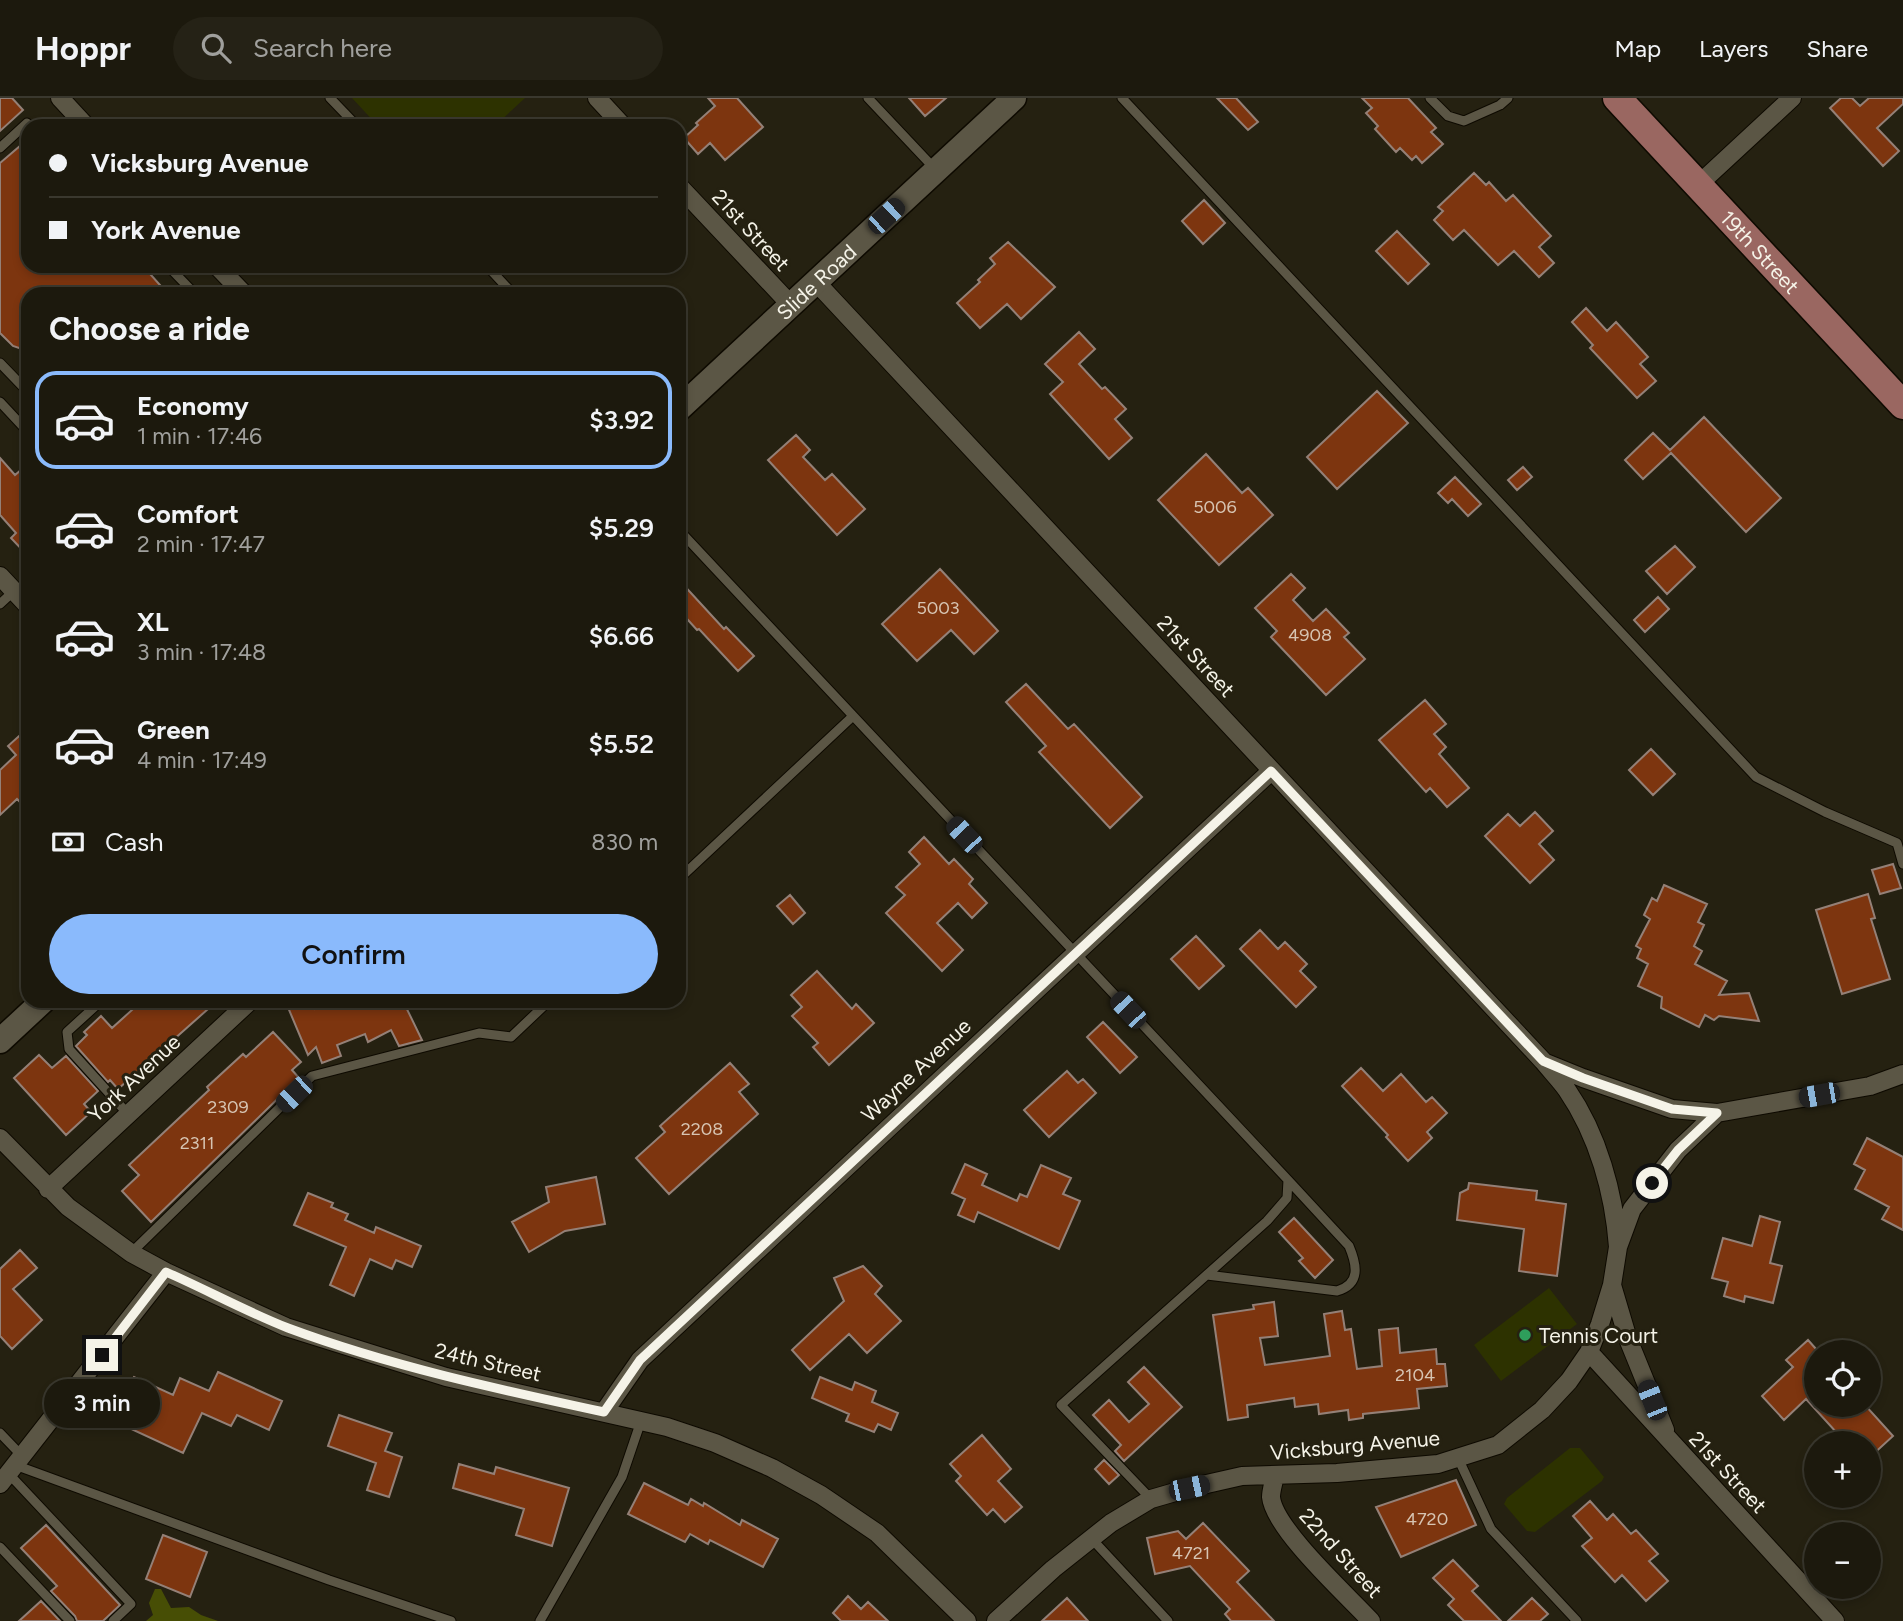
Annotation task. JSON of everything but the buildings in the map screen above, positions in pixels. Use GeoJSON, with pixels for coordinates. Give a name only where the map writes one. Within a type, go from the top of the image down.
{"type":"FeatureCollection","features":[{"type":"Feature","properties":{"kind":"main road","name":"19th Street"},"geometry":{"type":"LineString","coordinates":[[1617,98],[1903,405]]}},
{"type":"Feature","properties":{"kind":"main road","name":"Slide Road"},"geometry":{"type":"LineString","coordinates":[[686,402],[936,170],[1003,101]]}},
{"type":"Feature","properties":{"kind":"main road"},"geometry":{"type":"LineString","coordinates":[[0,1041],[35,1008]]}},
{"type":"Feature","properties":{"kind":"street"},"geometry":{"type":"LineString","coordinates":[[60,98],[80,119]]}},
{"type":"Feature","properties":{"kind":"street"},"geometry":{"type":"LineString","coordinates":[[597,98],[616,119]]}},
{"type":"Feature","properties":{"kind":"street"},"geometry":{"type":"LineString","coordinates":[[1698,185],[1792,98]]}},
{"type":"Feature","properties":{"kind":"street","name":"21st Street"},"geometry":{"type":"LineString","coordinates":[[686,193],[791,305]]}},
{"type":"Feature","properties":{"kind":"street"},"geometry":{"type":"LineString","coordinates":[[224,273],[238,287]]}},
{"type":"Feature","properties":{"kind":"street","name":"21st Street"},"geometry":{"type":"LineString","coordinates":[[816,282],[1543,1061],[1567,1090],[1602,1162],[1616,1211],[1618,1247]]}},
{"type":"Feature","properties":{"kind":"street"},"geometry":{"type":"LineString","coordinates":[[0,576],[21,598]]}},
{"type":"Feature","properties":{"kind":"street","name":"Wayne Avenue"},"geometry":{"type":"LineString","coordinates":[[604,1412],[640,1360],[1271,771]]}},
{"type":"Feature","properties":{"kind":"street","name":"York Avenue"},"geometry":{"type":"LineString","coordinates":[[48,1189],[242,1008]]}},
{"type":"Feature","properties":{"kind":"street","name":"21st Street"},"geometry":{"type":"LineString","coordinates":[[1543,1061],[1672,1109],[1717,1113]]}},
{"type":"Feature","properties":{"kind":"street"},"geometry":{"type":"LineString","coordinates":[[1717,1113],[1870,1086],[1903,1074]]}},
{"type":"Feature","properties":{"kind":"street","name":"Vicksburg Avenue"},"geometry":{"type":"LineString","coordinates":[[996,1621],[1091,1538],[1151,1499],[1242,1476],[1337,1474],[1438,1464],[1498,1445],[1517,1432],[1569,1381],[1589,1352],[1612,1285],[1618,1247],[1632,1209],[1678,1150],[1717,1113]]}},
{"type":"Feature","properties":{"kind":"street","name":"24th Street"},"geometry":{"type":"LineString","coordinates":[[0,1138],[48,1189],[99,1231],[131,1253],[286,1327],[446,1377],[641,1420],[715,1443],[772,1468],[821,1495],[877,1533],[967,1621]]}},
{"type":"Feature","properties":{"kind":"street"},"geometry":{"type":"LineString","coordinates":[[11,1470],[166,1272]]}},
{"type":"Feature","properties":{"kind":"street"},"geometry":{"type":"LineString","coordinates":[[1612,1285],[1628,1339],[1670,1443]]}},
{"type":"Feature","properties":{"kind":"street","name":"21st Street"},"geometry":{"type":"LineString","coordinates":[[1589,1352],[1835,1621]]}},
{"type":"Feature","properties":{"kind":"street","name":"22nd Street"},"geometry":{"type":"LineString","coordinates":[[1275,1475],[1271,1497],[1291,1536],[1371,1621]]}},
{"type":"Feature","properties":{"kind":"lane"},"geometry":{"type":"LineString","coordinates":[[330,98],[350,119]]}},
{"type":"Feature","properties":{"kind":"lane"},"geometry":{"type":"LineString","coordinates":[[868,98],[936,170]]}},
{"type":"Feature","properties":{"kind":"lane"},"geometry":{"type":"LineString","coordinates":[[1122,98],[1756,777],[1825,812],[1897,843],[1903,864]]}},
{"type":"Feature","properties":{"kind":"lane"},"geometry":{"type":"LineString","coordinates":[[1430,98],[1448,116],[1464,121],[1500,105],[1508,98]]}},
{"type":"Feature","properties":{"kind":"lane"},"geometry":{"type":"LineString","coordinates":[[0,148],[21,129]]}},
{"type":"Feature","properties":{"kind":"lane"},"geometry":{"type":"LineString","coordinates":[[175,273],[188,287]]}},
{"type":"Feature","properties":{"kind":"lane"},"geometry":{"type":"LineString","coordinates":[[494,273],[506,287]]}},
{"type":"Feature","properties":{"kind":"lane"},"geometry":{"type":"LineString","coordinates":[[0,363],[21,386]]}},
{"type":"Feature","properties":{"kind":"lane"},"geometry":{"type":"LineString","coordinates":[[0,402],[21,424]]}},
{"type":"Feature","properties":{"kind":"lane"},"geometry":{"type":"LineString","coordinates":[[686,537],[1349,1246],[1356,1273],[1345,1289],[1337,1291],[1207,1275]]}},
{"type":"Feature","properties":{"kind":"lane"},"geometry":{"type":"LineString","coordinates":[[0,604],[14,591]]}},
{"type":"Feature","properties":{"kind":"lane"},"geometry":{"type":"LineString","coordinates":[[686,872],[853,716]]}},
{"type":"Feature","properties":{"kind":"lane"},"geometry":{"type":"LineString","coordinates":[[93,1008],[67,1032],[69,1049],[128,1114]]}},
{"type":"Feature","properties":{"kind":"lane"},"geometry":{"type":"LineString","coordinates":[[131,1253],[312,1076],[479,1033],[511,1037],[542,1008]]}},
{"type":"Feature","properties":{"kind":"lane"},"geometry":{"type":"LineString","coordinates":[[1151,1499],[1061,1405],[1267,1222],[1287,1198],[1287,1180]]}},
{"type":"Feature","properties":{"kind":"lane"},"geometry":{"type":"LineString","coordinates":[[541,1621],[622,1477],[641,1420]]}},
{"type":"Feature","properties":{"kind":"lane"},"geometry":{"type":"LineString","coordinates":[[0,1433],[11,1470],[131,1604],[113,1621]]}},
{"type":"Feature","properties":{"kind":"lane"},"geometry":{"type":"LineString","coordinates":[[1458,1458],[1490,1529],[1577,1621]]}},
{"type":"Feature","properties":{"kind":"lane"},"geometry":{"type":"LineString","coordinates":[[11,1470],[451,1621]]}},
{"type":"Feature","properties":{"kind":"lane"},"geometry":{"type":"LineString","coordinates":[[1091,1538],[1168,1621]]}},
{"type":"Feature","properties":{"kind":"lane"},"geometry":{"type":"LineString","coordinates":[[0,1547],[70,1621]]}},
{"type":"Feature","properties":{"kind":"green space"},"geometry":{"type":"Polygon","coordinates":[[[352,98],[525,98],[502,119],[372,119],[352,98]]]}},
{"type":"Feature","properties":{"kind":"green space","name":"Tennis Court"},"geometry":{"type":"Polygon","coordinates":[[[1549,1288],[1577,1324],[1501,1381],[1474,1345],[1549,1288]]]}},
{"type":"Feature","properties":{"kind":"green space"},"geometry":{"type":"Polygon","coordinates":[[[1570,1448],[1580,1448],[1604,1477],[1602,1481],[1535,1532],[1527,1531],[1504,1504],[1507,1498],[1570,1448]]]}},
{"type":"Feature","properties":{"kind":"green space"},"geometry":{"type":"Polygon","coordinates":[[[155,1589],[161,1589],[171,1608],[189,1607],[218,1621],[146,1621],[153,1615],[149,1603],[155,1589]]]}},
{"type":"Feature","properties":{"kind":"place","name":"Tennis Court"},"geometry":{"type":"Point","coordinates":[1525,1335]}},
{"type":"Feature","properties":{"kind":"route"},"geometry":{"type":"LineString","coordinates":[[102,1355],[166,1272],[286,1327],[356,1351],[446,1377],[604,1412],[640,1360],[1271,771],[1543,1061],[1672,1109],[1717,1113],[1678,1150],[1652,1183]]}}]}
